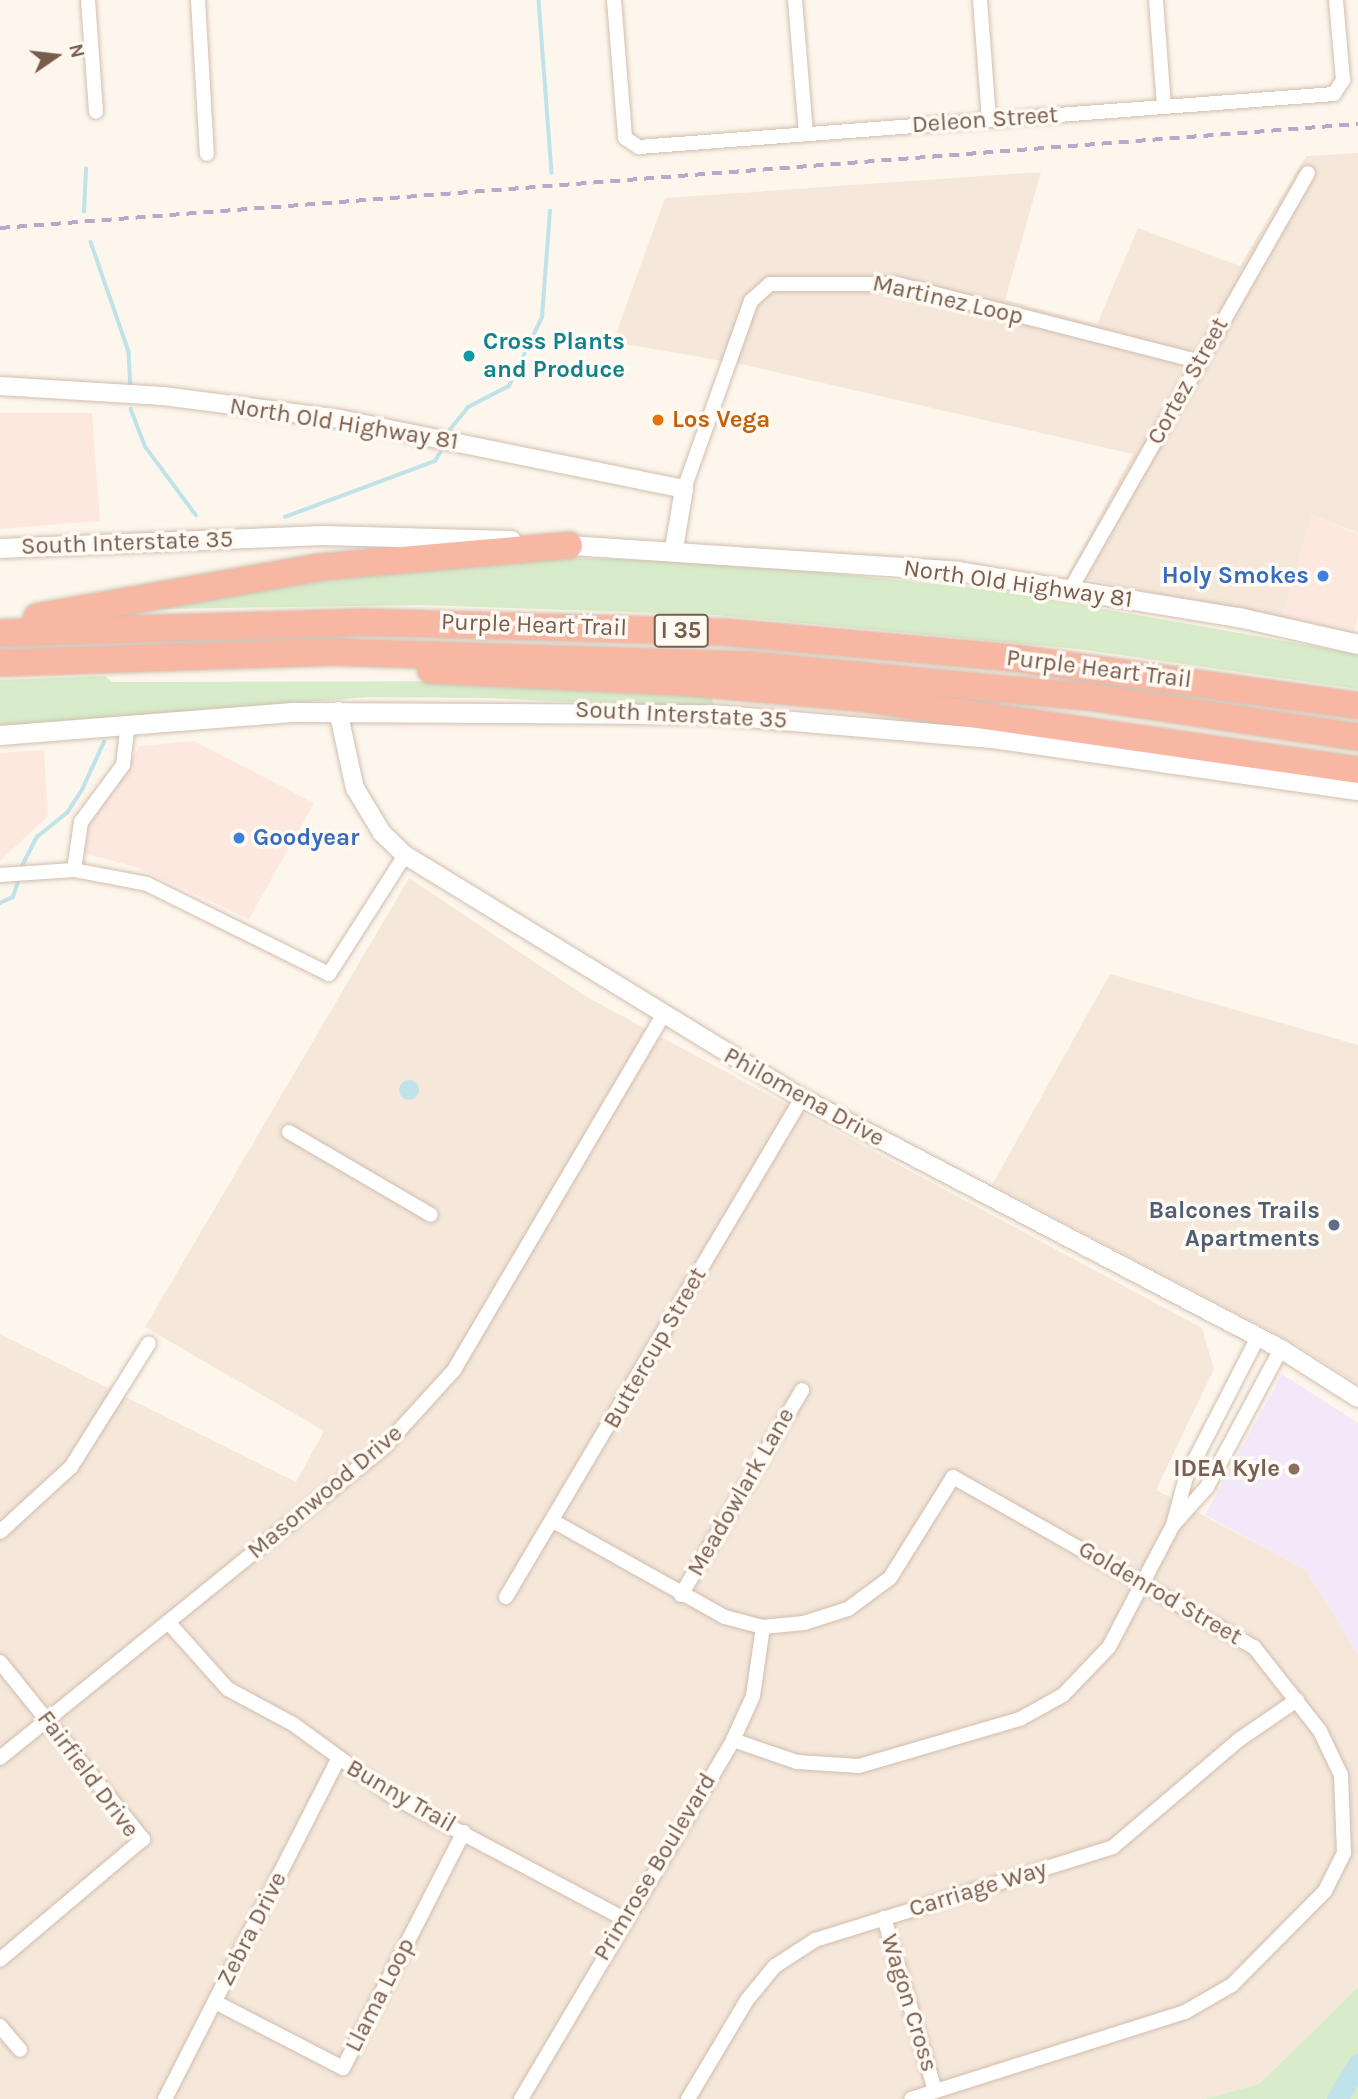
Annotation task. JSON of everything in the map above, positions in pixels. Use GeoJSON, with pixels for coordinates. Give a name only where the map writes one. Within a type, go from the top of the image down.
{"type":"FeatureCollection","features":[{"type":"Feature","properties":{"kind":"highway"},"geometry":{"type":"LineString","coordinates":[[0,627],[320,567],[569,545]]}},
{"type":"Feature","properties":{"kind":"highway","name":"Purple Heart Trail"},"geometry":{"type":"LineString","coordinates":[[0,633],[348,622],[723,632],[1064,664],[1358,706]]}},
{"type":"Feature","properties":{"kind":"highway"},"geometry":{"type":"LineString","coordinates":[[333,652],[394,668],[684,681],[860,698],[1358,770]]}},
{"type":"Feature","properties":{"kind":"highway","name":"Purple Heart Trail"},"geometry":{"type":"LineString","coordinates":[[0,663],[333,652],[562,655],[862,674],[1096,698],[1358,737]]}},
{"type":"Feature","properties":{"kind":"main road","name":"South Interstate 35"},"geometry":{"type":"LineString","coordinates":[[0,548],[323,536],[674,549]]}},
{"type":"Feature","properties":{"kind":"main road","name":"North Old Highway 81"},"geometry":{"type":"LineString","coordinates":[[674,549],[957,571],[1358,644]]}},
{"type":"Feature","properties":{"kind":"main road","name":"South Interstate 35"},"geometry":{"type":"LineString","coordinates":[[0,735],[128,723],[338,711],[579,709],[835,723],[1138,755],[1358,790]]}},
{"type":"Feature","properties":{"kind":"street"},"geometry":{"type":"LineString","coordinates":[[88,0],[96,112]]}},
{"type":"Feature","properties":{"kind":"street"},"geometry":{"type":"LineString","coordinates":[[198,0],[207,154]]}},
{"type":"Feature","properties":{"kind":"street","name":"Deleon Street"},"geometry":{"type":"LineString","coordinates":[[614,0],[628,144],[1164,107],[1340,90],[1336,0]]}},
{"type":"Feature","properties":{"kind":"street"},"geometry":{"type":"LineString","coordinates":[[795,0],[806,133]]}},
{"type":"Feature","properties":{"kind":"street"},"geometry":{"type":"LineString","coordinates":[[980,0],[989,120]]}},
{"type":"Feature","properties":{"kind":"street"},"geometry":{"type":"LineString","coordinates":[[1156,0],[1164,107]]}},
{"type":"Feature","properties":{"kind":"street","name":"Cortez Street"},"geometry":{"type":"LineString","coordinates":[[1070,590],[1198,361],[1308,173]]}},
{"type":"Feature","properties":{"kind":"street","name":"Martinez Loop"},"geometry":{"type":"LineString","coordinates":[[674,549],[684,489],[751,301],[770,284],[897,284],[1198,361]]}},
{"type":"Feature","properties":{"kind":"street","name":"North Old Highway 81"},"geometry":{"type":"LineString","coordinates":[[0,386],[163,396],[340,419],[684,489]]}},
{"type":"Feature","properties":{"kind":"street","name":"Philomena Drive"},"geometry":{"type":"LineString","coordinates":[[338,711],[355,788],[382,834],[405,855],[662,1017],[802,1098],[1281,1349],[1358,1398]]}},
{"type":"Feature","properties":{"kind":"street"},"geometry":{"type":"LineString","coordinates":[[74,870],[81,822],[123,765],[128,723]]}},
{"type":"Feature","properties":{"kind":"street"},"geometry":{"type":"LineString","coordinates":[[4,874],[74,870],[147,884],[198,904],[329,974],[405,855]]}},
{"type":"Feature","properties":{"kind":"street","name":"Masonwood Drive"},"geometry":{"type":"LineString","coordinates":[[0,1758],[384,1447],[454,1370],[662,1017]]}},
{"type":"Feature","properties":{"kind":"street","name":"Buttercup Street"},"geometry":{"type":"LineString","coordinates":[[506,1597],[802,1098]]}},
{"type":"Feature","properties":{"kind":"street"},"geometry":{"type":"LineString","coordinates":[[289,1132],[431,1214]]}},
{"type":"Feature","properties":{"kind":"street"},"geometry":{"type":"LineString","coordinates":[[733,1740],[831,1769],[885,1761],[1020,1719],[1090,1672],[1173,1525],[1186,1477],[1258,1338]]}},
{"type":"Feature","properties":{"kind":"street"},"geometry":{"type":"LineString","coordinates":[[0,1532],[71,1467],[149,1343]]}},
{"type":"Feature","properties":{"kind":"street"},"geometry":{"type":"LineString","coordinates":[[1173,1525],[1207,1488],[1281,1349]]}},
{"type":"Feature","properties":{"kind":"street","name":"Meadowlark Lane"},"geometry":{"type":"LineString","coordinates":[[681,1595],[802,1390]]}},
{"type":"Feature","properties":{"kind":"street"},"geometry":{"type":"LineString","coordinates":[[1209,1431],[1230,1443]]}},
{"type":"Feature","properties":{"kind":"street","name":"Goldenrod Street"},"geometry":{"type":"LineString","coordinates":[[553,1521],[681,1595],[725,1617],[763,1627],[825,1618],[869,1598],[906,1559],[953,1477],[1254,1647],[1297,1700],[1341,1775],[1344,1853],[1325,1891],[1212,1999],[934,2087],[911,2099]]}},
{"type":"Feature","properties":{"kind":"street","name":"Bunny Trail"},"geometry":{"type":"LineString","coordinates":[[168,1622],[228,1689],[293,1724],[392,1796],[464,1832],[622,1919]]}},
{"type":"Feature","properties":{"kind":"street","name":"Primrose Boulevard"},"geometry":{"type":"LineString","coordinates":[[521,2099],[622,1919],[733,1740],[754,1696],[763,1627]]}},
{"type":"Feature","properties":{"kind":"street","name":"Fairfield Drive"},"geometry":{"type":"LineString","coordinates":[[0,1662],[143,1839],[0,1959]]}},
{"type":"Feature","properties":{"kind":"street","name":"Carriage Way"},"geometry":{"type":"LineString","coordinates":[[688,2099],[747,2000],[775,1966],[815,1940],[1113,1847],[1240,1739],[1297,1700]]}},
{"type":"Feature","properties":{"kind":"street","name":"Zebra Drive"},"geometry":{"type":"LineString","coordinates":[[166,2099],[338,1759]]}},
{"type":"Feature","properties":{"kind":"street","name":"Llama Loop"},"geometry":{"type":"LineString","coordinates":[[215,2002],[343,2068],[464,1832]]}},
{"type":"Feature","properties":{"kind":"street","name":"Wagon Cross"},"geometry":{"type":"LineString","coordinates":[[884,1918],[934,2087]]}},
{"type":"Feature","properties":{"kind":"street"},"geometry":{"type":"LineString","coordinates":[[0,2026],[20,2050]]}},
{"type":"Feature","properties":{"kind":"shaded area"},"geometry":{"type":"Polygon","coordinates":[[[1358,153],[1358,533],[1312,515],[1281,620],[1068,575],[1133,454],[740,364],[613,342],[665,198],[1041,172],[1005,300],[1097,324],[1138,228],[1240,266],[1306,156],[1358,153]]]}},
{"type":"Feature","properties":{"kind":"shaded area"},"geometry":{"type":"Polygon","coordinates":[[[0,413],[92,413],[100,521],[0,529],[0,413]]]}},
{"type":"Feature","properties":{"kind":"shaded area"},"geometry":{"type":"Polygon","coordinates":[[[1312,515],[1358,534],[1358,618],[1352,637],[1281,620],[1312,515]]]}},
{"type":"Feature","properties":{"kind":"shaded area"},"geometry":{"type":"Polygon","coordinates":[[[194,741],[314,803],[249,919],[136,867],[83,853],[90,824],[140,746],[194,741]]]}},
{"type":"Feature","properties":{"kind":"shaded area"},"geometry":{"type":"Polygon","coordinates":[[[44,750],[48,816],[0,861],[0,753],[44,750]]]}},
{"type":"Feature","properties":{"kind":"shaded area"},"geometry":{"type":"Polygon","coordinates":[[[409,878],[585,996],[1202,1328],[1214,1369],[1156,1490],[1306,1570],[1358,1654],[1358,1987],[1259,2084],[1204,2099],[0,2099],[0,1334],[296,1482],[324,1431],[145,1327],[409,878]]]}},
{"type":"Feature","properties":{"kind":"shaded area","name":"Balcones Trails Apartments"},"geometry":{"type":"Polygon","coordinates":[[[1110,974],[1358,1045],[1358,1384],[1295,1344],[992,1185],[1110,974]]]}},
{"type":"Feature","properties":{"kind":"shaded area","name":"IDEA Kyle"},"geometry":{"type":"Polygon","coordinates":[[[1282,1374],[1358,1423],[1358,1654],[1306,1570],[1205,1515],[1282,1374]]]}},
{"type":"Feature","properties":{"kind":"green space"},"geometry":{"type":"Polygon","coordinates":[[[522,557],[709,561],[996,590],[1358,654],[1358,689],[1078,649],[717,615],[421,605],[162,609],[239,586],[522,557]]]}},
{"type":"Feature","properties":{"kind":"green space"},"geometry":{"type":"Polygon","coordinates":[[[105,676],[112,682],[506,681],[712,696],[713,705],[1012,730],[1159,747],[790,712],[488,698],[369,697],[0,727],[0,680],[105,676]]]}},
{"type":"Feature","properties":{"kind":"green space"},"geometry":{"type":"Polygon","coordinates":[[[1358,1987],[1358,2099],[1204,2099],[1259,2084],[1358,1987]]]}},
{"type":"Feature","properties":{"kind":"water"},"geometry":{"type":"Polygon","coordinates":[[[409,1080],[416,1083],[419,1090],[416,1097],[409,1100],[402,1097],[399,1090],[402,1083],[409,1080]]]}},
{"type":"Feature","properties":{"kind":"waterway"},"geometry":{"type":"LineString","coordinates":[[539,0],[552,173]]}},
{"type":"Feature","properties":{"kind":"waterway"},"geometry":{"type":"LineString","coordinates":[[84,212],[86,169]]}},
{"type":"Feature","properties":{"kind":"waterway"},"geometry":{"type":"LineString","coordinates":[[448,432],[468,407],[509,386],[542,317],[550,211]]}},
{"type":"Feature","properties":{"kind":"waterway"},"geometry":{"type":"LineString","coordinates":[[91,242],[129,352],[131,386]]}},
{"type":"Feature","properties":{"kind":"waterway"},"geometry":{"type":"LineString","coordinates":[[131,409],[145,446],[196,515]]}},
{"type":"Feature","properties":{"kind":"waterway"},"geometry":{"type":"LineString","coordinates":[[285,517],[435,461],[441,451]]}},
{"type":"Feature","properties":{"kind":"waterway"},"geometry":{"type":"LineString","coordinates":[[21,868],[37,837],[67,813],[82,790],[104,742]]}},
{"type":"Feature","properties":{"kind":"waterway"},"geometry":{"type":"LineString","coordinates":[[0,903],[13,897],[19,879]]}},
{"type":"Feature","properties":{"kind":"waterway"},"geometry":{"type":"LineString","coordinates":[[1337,2099],[1358,2064]]}},
{"type":"Feature","properties":{"kind":"railway"},"geometry":{"type":"LineString","coordinates":[[0,228],[1358,124]]}},
{"type":"Feature","properties":{"kind":"place","name":"Cross Plants and Produce"},"geometry":{"type":"Point","coordinates":[469,356]}},
{"type":"Feature","properties":{"kind":"place","name":"Los Vega"},"geometry":{"type":"Point","coordinates":[658,420]}},
{"type":"Feature","properties":{"kind":"place","name":"Holy Smokes"},"geometry":{"type":"Point","coordinates":[1323,576]}},
{"type":"Feature","properties":{"kind":"place","name":"Goodyear"},"geometry":{"type":"Point","coordinates":[239,838]}},
{"type":"Feature","properties":{"kind":"place","name":"Balcones Trails Apartments"},"geometry":{"type":"Point","coordinates":[1334,1225]}},
{"type":"Feature","properties":{"kind":"place","name":"IDEA Kyle"},"geometry":{"type":"Point","coordinates":[1294,1469]}}]}
